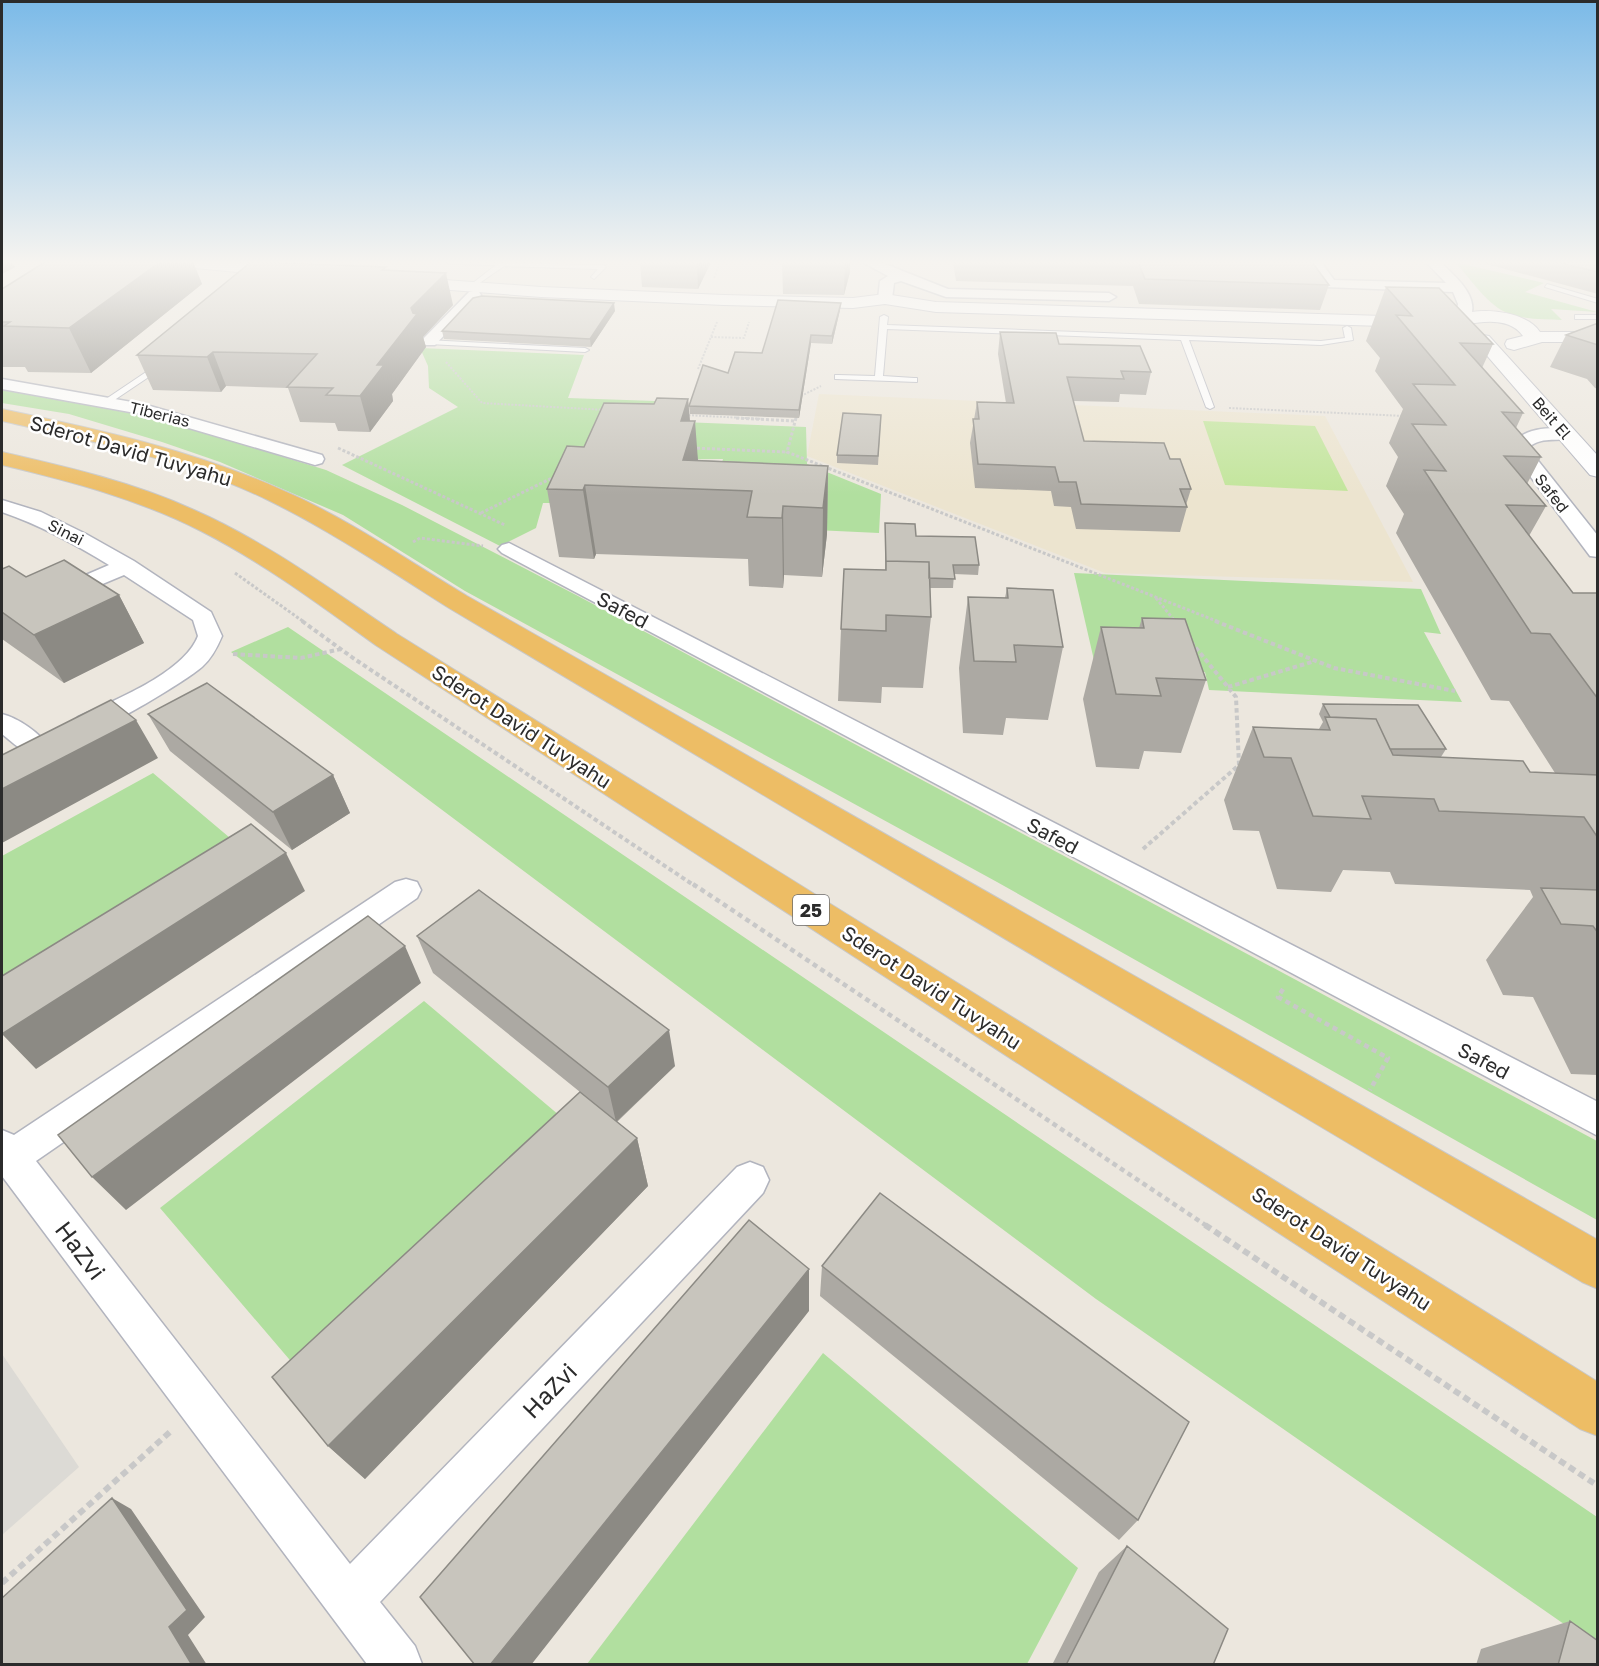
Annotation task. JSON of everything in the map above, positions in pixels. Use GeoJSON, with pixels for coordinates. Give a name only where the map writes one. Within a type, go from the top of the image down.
{"type":"FeatureCollection","features":[{"type":"Feature","properties":{"kind":"highway","name":"Sderot David Tuvyahu"},"geometry":{"type":"LineString","coordinates":[[2,415],[75,430],[209,468],[275,495],[338,528],[458,602],[1598,1266]]}},
{"type":"Feature","properties":{"kind":"highway","name":"Sderot David Tuvyahu"},"geometry":{"type":"LineString","coordinates":[[2,459],[149,498],[210,525],[270,560],[397,646],[1598,1411]]}},
{"type":"Feature","properties":{"kind":"street","name":"Beit El"},"geometry":{"type":"LineString","coordinates":[[1479,340],[1598,470]]}},
{"type":"Feature","properties":{"kind":"street","name":"Beit El"},"geometry":{"type":"LineString","coordinates":[[1518,340],[1517,352],[1522,363],[1598,449]]}},
{"type":"Feature","properties":{"kind":"street","name":"Tiberias"},"geometry":{"type":"LineString","coordinates":[[2,384],[106,401],[187,420],[315,459]]}},
{"type":"Feature","properties":{"kind":"street","name":"Safed"},"geometry":{"type":"LineString","coordinates":[[1566,434],[1533,436],[1522,441],[1518,448],[1598,551]]}},
{"type":"Feature","properties":{"kind":"street","name":"Sinai"},"geometry":{"type":"LineString","coordinates":[[2,506],[34,516],[79,538],[126,566],[202,617],[210,636],[202,653]]}},
{"type":"Feature","properties":{"kind":"street","name":"Safed"},"geometry":{"type":"LineString","coordinates":[[509,538],[1120,869],[1598,1120]]}},
{"type":"Feature","properties":{"kind":"street"},"geometry":{"type":"LineString","coordinates":[[2,619],[126,566]]}},
{"type":"Feature","properties":{"kind":"street"},"geometry":{"type":"LineString","coordinates":[[10,759],[115,710],[188,667],[202,653]]}},
{"type":"Feature","properties":{"kind":"street"},"geometry":{"type":"LineString","coordinates":[[2,722],[52,739]]}},
{"type":"Feature","properties":{"kind":"street","name":"HaZvi"},"geometry":{"type":"LineString","coordinates":[[397,1665],[6,1152],[406,890]]}},
{"type":"Feature","properties":{"kind":"street","name":"HaZvi"},"geometry":{"type":"LineString","coordinates":[[348,1601],[750,1180]]}},
{"type":"Feature","properties":{"kind":"lane"},"geometry":{"type":"LineString","coordinates":[[879,379],[882,340]]}},
{"type":"Feature","properties":{"kind":"lane"},"geometry":{"type":"LineString","coordinates":[[1185,340],[1210,408]]}},
{"type":"Feature","properties":{"kind":"lane"},"geometry":{"type":"LineString","coordinates":[[1238,340],[1338,343],[1349,340]]}},
{"type":"Feature","properties":{"kind":"lane"},"geometry":{"type":"LineString","coordinates":[[429,342],[585,350]]}},
{"type":"Feature","properties":{"kind":"lane"},"geometry":{"type":"LineString","coordinates":[[106,401],[170,360]]}},
{"type":"Feature","properties":{"kind":"lane"},"geometry":{"type":"LineString","coordinates":[[838,377],[914,380]]}},
{"type":"Feature","properties":{"kind":"path"},"geometry":{"type":"LineString","coordinates":[[698,369],[710,340]]}},
{"type":"Feature","properties":{"kind":"path"},"geometry":{"type":"LineString","coordinates":[[429,342],[482,403],[609,410]]}},
{"type":"Feature","properties":{"kind":"path"},"geometry":{"type":"LineString","coordinates":[[799,404],[802,394],[838,377]]}},
{"type":"Feature","properties":{"kind":"path"},"geometry":{"type":"LineString","coordinates":[[1210,408],[1413,416]]}},
{"type":"Feature","properties":{"kind":"path"},"geometry":{"type":"LineString","coordinates":[[787,452],[797,412]]}},
{"type":"Feature","properties":{"kind":"path"},"geometry":{"type":"LineString","coordinates":[[678,414],[795,421]]}},
{"type":"Feature","properties":{"kind":"path"},"geometry":{"type":"LineString","coordinates":[[315,459],[340,447],[481,513],[509,538]]}},
{"type":"Feature","properties":{"kind":"path"},"geometry":{"type":"LineString","coordinates":[[688,448],[787,452],[1334,668],[1455,691]]}},
{"type":"Feature","properties":{"kind":"path"},"geometry":{"type":"LineString","coordinates":[[481,513],[565,471]]}},
{"type":"Feature","properties":{"kind":"path"},"geometry":{"type":"LineString","coordinates":[[383,555],[420,538],[509,538]]}},
{"type":"Feature","properties":{"kind":"path"},"geometry":{"type":"LineString","coordinates":[[227,569],[341,649],[1598,1486]]}},
{"type":"Feature","properties":{"kind":"path"},"geometry":{"type":"LineString","coordinates":[[1156,598],[1178,625]]}},
{"type":"Feature","properties":{"kind":"path"},"geometry":{"type":"LineString","coordinates":[[1192,643],[1236,697],[1239,765]]}},
{"type":"Feature","properties":{"kind":"path"},"geometry":{"type":"LineString","coordinates":[[202,653],[301,658],[341,649]]}},
{"type":"Feature","properties":{"kind":"path"},"geometry":{"type":"LineString","coordinates":[[1228,687],[1316,661]]}},
{"type":"Feature","properties":{"kind":"path"},"geometry":{"type":"LineString","coordinates":[[1120,869],[1239,765],[1250,765]]}},
{"type":"Feature","properties":{"kind":"path"},"geometry":{"type":"LineString","coordinates":[[1289,980],[1278,997],[1388,1058],[1352,1123]]}},
{"type":"Feature","properties":{"kind":"path"},"geometry":{"type":"LineString","coordinates":[[2,1583],[101,1492],[200,1406]]}},
{"type":"Feature","properties":{"kind":"shaded area"},"geometry":{"type":"Polygon","coordinates":[[[819,394],[1325,416],[1413,582],[1105,573],[807,456],[819,394]]]}},
{"type":"Feature","properties":{"kind":"shaded area"},"geometry":{"type":"Polygon","coordinates":[[[2,1354],[79,1467],[2,1535],[2,1354]]]}},
{"type":"Feature","properties":{"kind":"green space"},"geometry":{"type":"Polygon","coordinates":[[[420,348],[584,355],[568,398],[684,402],[682,422],[806,427],[807,464],[881,494],[879,533],[706,525],[723,459],[609,460],[595,503],[543,503],[536,528],[500,546],[342,465],[458,407],[429,388],[428,366],[420,348]]]}},
{"type":"Feature","properties":{"kind":"green space"},"geometry":{"type":"Polygon","coordinates":[[[2,390],[152,417],[326,470],[402,505],[578,596],[1597,1141],[1597,1220],[997,882],[465,591],[343,515],[220,462],[162,442],[69,414],[2,403],[2,390]]]}},
{"type":"Feature","properties":{"kind":"green space"},"geometry":{"type":"Polygon","coordinates":[[[1203,421],[1315,426],[1348,491],[1225,485],[1203,421]]]}},
{"type":"Feature","properties":{"kind":"green space"},"geometry":{"type":"Polygon","coordinates":[[[1074,573],[1421,589],[1441,634],[1424,632],[1462,702],[1209,690],[1205,672],[1096,669],[1074,573]]]}},
{"type":"Feature","properties":{"kind":"green space"},"geometry":{"type":"Polygon","coordinates":[[[288,627],[1597,1517],[1597,1647],[1096,1299],[231,652],[288,627]]]}},
{"type":"Feature","properties":{"kind":"green space"},"geometry":{"type":"Polygon","coordinates":[[[153,773],[255,859],[2,1017],[2,856],[153,773]]]}},
{"type":"Feature","properties":{"kind":"green space"},"geometry":{"type":"Polygon","coordinates":[[[424,1001],[579,1132],[312,1386],[160,1208],[424,1001]]]}},
{"type":"Feature","properties":{"kind":"green space"},"geometry":{"type":"Polygon","coordinates":[[[823,1353],[1078,1568],[1027,1664],[587,1664],[823,1353]]]}},
{"type":"Feature","properties":{"kind":"building"},"geometry":{"type":"Polygon","coordinates":[[[156,340],[397,340],[377,365],[384,365],[360,396],[326,395],[333,388],[287,387],[317,354],[213,352],[207,357],[137,355],[156,340]]]}},
{"type":"Feature","properties":{"kind":"building"},"geometry":{"type":"Polygon","coordinates":[[[766,340],[810,340],[799,410],[689,406],[703,365],[728,373],[735,352],[762,353],[766,340]]]}},
{"type":"Feature","properties":{"kind":"building"},"geometry":{"type":"Polygon","coordinates":[[[1002,340],[1058,340],[1059,344],[1140,346],[1151,372],[1121,371],[1124,379],[1067,377],[1084,441],[1164,443],[1170,459],[1180,459],[1191,489],[1180,489],[1187,507],[1081,504],[1076,482],[1059,482],[1055,467],[978,464],[973,419],[979,419],[977,402],[1014,403],[1002,340]]]}},
{"type":"Feature","properties":{"kind":"building"},"geometry":{"type":"Polygon","coordinates":[[[1417,340],[1489,340],[1493,344],[1460,343],[1523,413],[1502,412],[1541,457],[1504,456],[1546,506],[1506,505],[1573,593],[1598,593],[1598,699],[1550,634],[1531,633],[1424,470],[1446,471],[1412,424],[1446,425],[1413,384],[1455,385],[1417,340]]]}},
{"type":"Feature","properties":{"kind":"building"},"geometry":{"type":"Polygon","coordinates":[[[1581,340],[1598,340],[1598,345],[1581,340]]]}},
{"type":"Feature","properties":{"kind":"building"},"geometry":{"type":"Polygon","coordinates":[[[657,398],[688,399],[681,421],[695,421],[683,460],[828,466],[823,508],[783,506],[782,518],[747,517],[752,491],[585,485],[583,490],[547,489],[567,446],[584,447],[604,403],[654,404],[657,398]]]}},
{"type":"Feature","properties":{"kind":"building"},"geometry":{"type":"Polygon","coordinates":[[[843,413],[881,415],[878,456],[837,455],[843,413]]]}},
{"type":"Feature","properties":{"kind":"building"},"geometry":{"type":"Polygon","coordinates":[[[885,523],[915,524],[916,536],[975,537],[979,565],[953,565],[955,579],[929,578],[929,562],[886,561],[886,563],[885,523]]]}},
{"type":"Feature","properties":{"kind":"building"},"geometry":{"type":"Polygon","coordinates":[[[64,560],[119,595],[34,635],[2,612],[2,569],[9,566],[26,577],[64,560]]]}},
{"type":"Feature","properties":{"kind":"building"},"geometry":{"type":"Polygon","coordinates":[[[886,561],[929,562],[931,617],[886,615],[886,631],[841,629],[844,569],[886,570],[886,561]]]}},
{"type":"Feature","properties":{"kind":"building"},"geometry":{"type":"Polygon","coordinates":[[[1007,588],[1053,590],[1063,647],[1014,645],[1016,662],[974,661],[968,597],[1008,598],[1007,588]]]}},
{"type":"Feature","properties":{"kind":"building"},"geometry":{"type":"Polygon","coordinates":[[[1142,618],[1185,619],[1206,680],[1156,678],[1161,696],[1116,694],[1101,627],[1144,628],[1142,618]]]}},
{"type":"Feature","properties":{"kind":"building"},"geometry":{"type":"Polygon","coordinates":[[[207,683],[333,775],[273,812],[148,714],[207,683]]]}},
{"type":"Feature","properties":{"kind":"building"},"geometry":{"type":"Polygon","coordinates":[[[111,700],[136,720],[2,789],[2,755],[111,700]]]}},
{"type":"Feature","properties":{"kind":"building"},"geometry":{"type":"Polygon","coordinates":[[[1323,704],[1418,705],[1446,749],[1390,749],[1376,719],[1330,717],[1323,704]]]}},
{"type":"Feature","properties":{"kind":"building"},"geometry":{"type":"Polygon","coordinates":[[[1325,717],[1376,719],[1393,755],[1523,761],[1530,772],[1598,775],[1598,838],[1584,817],[1439,811],[1434,799],[1362,796],[1371,819],[1313,816],[1291,758],[1264,757],[1253,727],[1330,730],[1325,717]]]}},
{"type":"Feature","properties":{"kind":"building"},"geometry":{"type":"Polygon","coordinates":[[[251,824],[286,853],[2,1034],[2,976],[251,824]]]}},
{"type":"Feature","properties":{"kind":"building"},"geometry":{"type":"Polygon","coordinates":[[[1541,888],[1598,890],[1598,933],[1593,926],[1561,924],[1541,888]]]}},
{"type":"Feature","properties":{"kind":"building"},"geometry":{"type":"Polygon","coordinates":[[[479,890],[669,1030],[608,1087],[417,936],[479,890]]]}},
{"type":"Feature","properties":{"kind":"building"},"geometry":{"type":"Polygon","coordinates":[[[368,916],[405,946],[92,1177],[58,1135],[368,916]]]}},
{"type":"Feature","properties":{"kind":"building"},"geometry":{"type":"Polygon","coordinates":[[[580,1092],[637,1138],[328,1446],[272,1377],[580,1092]]]}},
{"type":"Feature","properties":{"kind":"building"},"geometry":{"type":"Polygon","coordinates":[[[880,1193],[1189,1422],[1138,1520],[822,1266],[880,1193]]]}},
{"type":"Feature","properties":{"kind":"building"},"geometry":{"type":"Polygon","coordinates":[[[749,1220],[809,1269],[490,1665],[475,1665],[420,1597],[749,1220]]]}},
{"type":"Feature","properties":{"kind":"building"},"geometry":{"type":"Polygon","coordinates":[[[112,1498],[187,1610],[169,1627],[192,1665],[2,1665],[2,1598],[112,1498]]]}},
{"type":"Feature","properties":{"kind":"building"},"geometry":{"type":"Polygon","coordinates":[[[1127,1546],[1228,1629],[1213,1665],[1066,1665],[1127,1546]]]}},
{"type":"Feature","properties":{"kind":"building"},"geometry":{"type":"Polygon","coordinates":[[[1570,1621],[1598,1641],[1598,1665],[1558,1665],[1570,1621]]]}}]}
